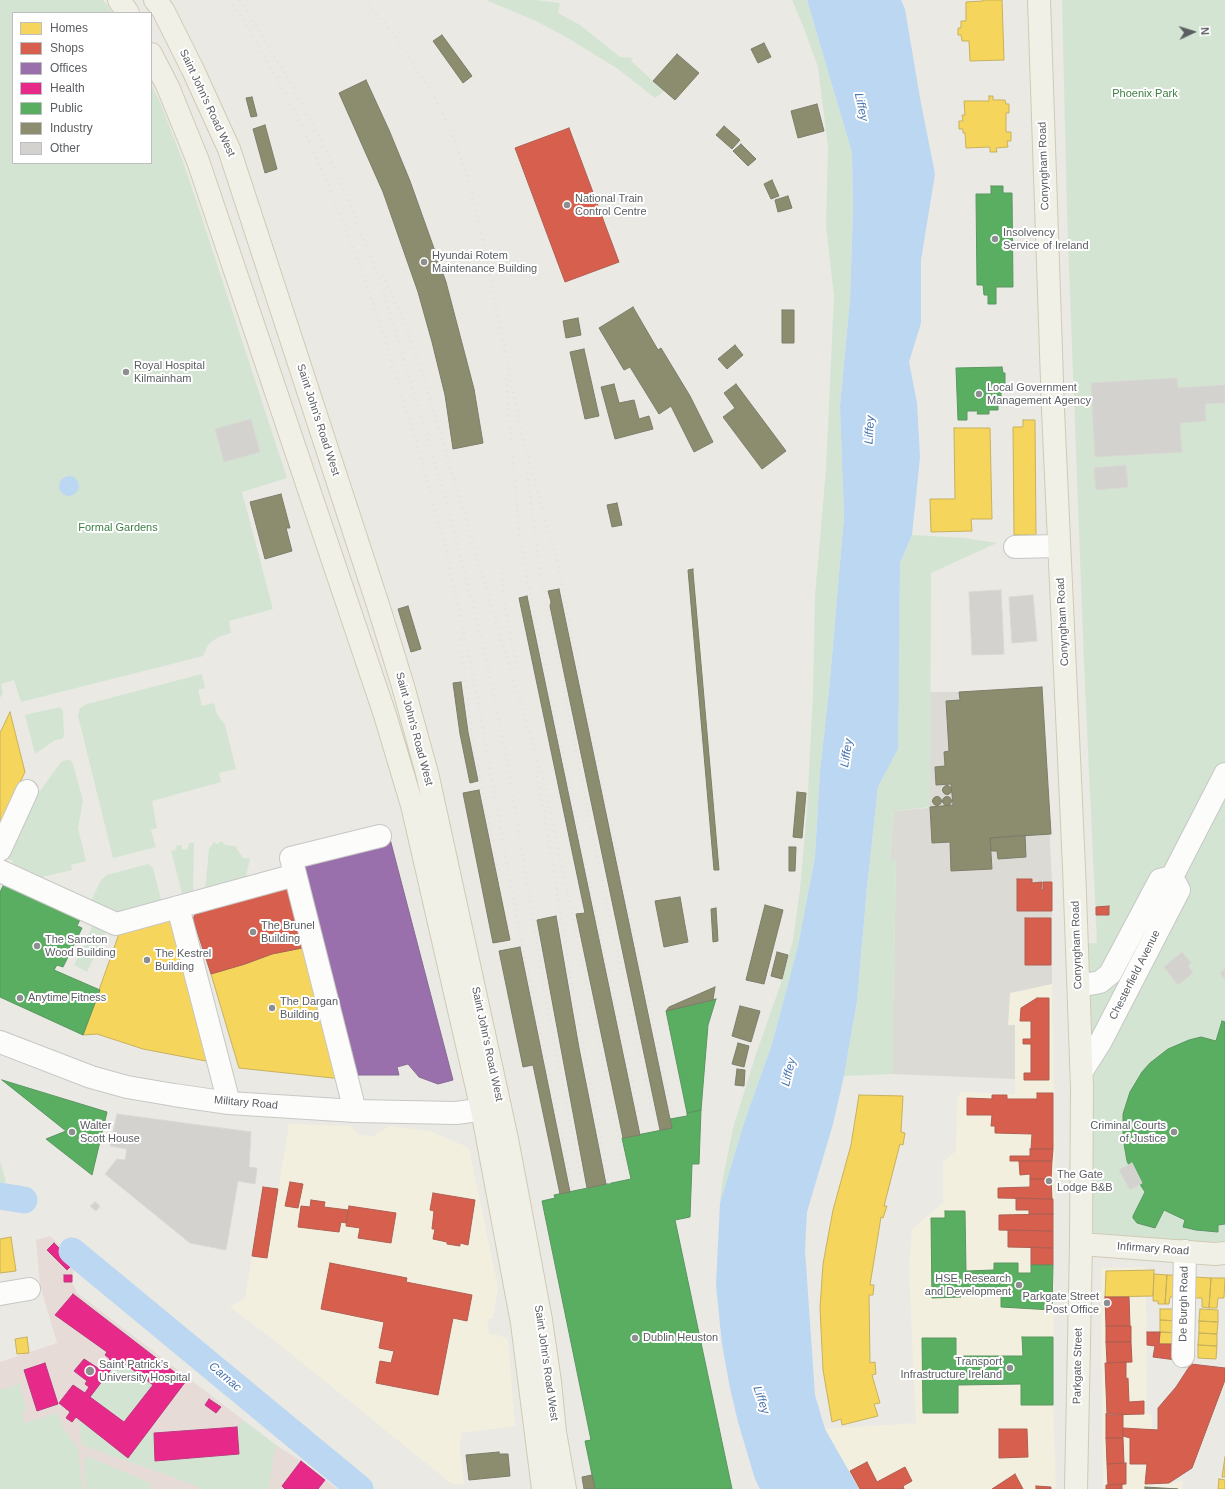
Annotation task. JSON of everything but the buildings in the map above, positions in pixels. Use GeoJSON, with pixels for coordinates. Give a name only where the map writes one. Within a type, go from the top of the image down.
{"type":"FeatureCollection","features":[{"type":"Feature","properties":{"kind":"main road"},"geometry":{"type":"LineString","coordinates":[[119,0],[127,12]]}},
{"type":"Feature","properties":{"kind":"main road","name":"Saint John's Road West"},"geometry":{"type":"LineString","coordinates":[[155,0],[162,10],[193,70],[229,149],[379,608],[403,686],[428,777],[491,1108],[522,1323],[543,1489]]}},
{"type":"Feature","properties":{"kind":"main road","name":"Conyngham Road"},"geometry":{"type":"LineString","coordinates":[[1038,0],[1053,410],[1082,1071],[1083,1109],[1081,1244]]}},
{"type":"Feature","properties":{"kind":"main road","name":"Saint John's Road West"},"geometry":{"type":"LineString","coordinates":[[152,56],[168,87],[198,161],[385,715],[412,805],[491,1108],[541,1320],[550,1382],[555,1432],[565,1489]]}},
{"type":"Feature","properties":{"kind":"main road","name":"Infirmary Road"},"geometry":{"type":"LineString","coordinates":[[1081,1244],[1215,1254],[1225,1253]]}},
{"type":"Feature","properties":{"kind":"main road","name":"Parkgate Street"},"geometry":{"type":"LineString","coordinates":[[1076,1489],[1081,1244]]}},
{"type":"Feature","properties":{"kind":"street"},"geometry":{"type":"LineString","coordinates":[[1015,547],[1059,546]]}},
{"type":"Feature","properties":{"kind":"street"},"geometry":{"type":"LineString","coordinates":[[1172,877],[1225,774]]}},
{"type":"Feature","properties":{"kind":"street"},"geometry":{"type":"LineString","coordinates":[[0,850],[27,791]]}},
{"type":"Feature","properties":{"kind":"street"},"geometry":{"type":"LineString","coordinates":[[355,1111],[291,858],[380,836]]}},
{"type":"Feature","properties":{"kind":"street"},"geometry":{"type":"LineString","coordinates":[[0,871],[116,924],[295,874]]}},
{"type":"Feature","properties":{"kind":"street","name":"Chesterfield Avenue"},"geometry":{"type":"LineString","coordinates":[[1079,986],[1100,982],[1110,974],[1160,880],[1172,877],[1179,890],[1101,1041],[1082,1071]]}},
{"type":"Feature","properties":{"kind":"street"},"geometry":{"type":"LineString","coordinates":[[178,907],[228,1103]]}},
{"type":"Feature","properties":{"kind":"street","name":"Military Road"},"geometry":{"type":"LineString","coordinates":[[0,1042],[99,1079],[128,1087],[228,1103],[355,1111],[456,1113],[491,1108]]}},
{"type":"Feature","properties":{"kind":"street","name":"De Burgh Road"},"geometry":{"type":"LineString","coordinates":[[1183,1356],[1185,1251]]}},
{"type":"Feature","properties":{"kind":"street"},"geometry":{"type":"LineString","coordinates":[[0,1294],[29,1289]]}},
{"type":"Feature","properties":{"kind":"shaded area"},"geometry":{"type":"Polygon","coordinates":[[[1042,687],[1052,882],[1052,984],[1010,993],[1008,1025],[1015,1025],[1015,1079],[893,1074],[896,861],[890,860],[894,811],[928,808],[929,692],[959,692],[1042,687]]]}},
{"type":"Feature","properties":{"kind":"shaded area"},"geometry":{"type":"Polygon","coordinates":[[[1052,984],[1055,1148],[1053,1405],[1056,1489],[859,1489],[825,1429],[916,1423],[909,1271],[912,1229],[943,1203],[943,1162],[956,1151],[957,1097],[962,1092],[1015,1094],[1015,1025],[1008,1025],[1010,993],[1052,984]]]}},
{"type":"Feature","properties":{"kind":"shaded area"},"geometry":{"type":"Polygon","coordinates":[[[289,1124],[350,1126],[359,1135],[373,1136],[390,1126],[430,1131],[467,1147],[470,1153],[498,1288],[493,1318],[487,1319],[489,1334],[498,1335],[508,1339],[515,1426],[461,1433],[460,1450],[464,1484],[452,1484],[274,1340],[230,1307],[245,1298],[252,1256],[267,1258],[289,1124]]]}},
{"type":"Feature","properties":{"kind":"shaded area","name":"Saint Patrick’s University Hospital"},"geometry":{"type":"Polygon","coordinates":[[[50,1236],[75,1261],[72,1282],[77,1293],[276,1445],[301,1461],[337,1489],[0,1489],[0,1362],[57,1343],[40,1285],[36,1240],[50,1236]]]}},
{"type":"Feature","properties":{"kind":"shaded area"},"geometry":{"type":"Polygon","coordinates":[[[1145,1267],[1147,1353],[1146,1413],[1152,1415],[1150,1486],[1183,1481],[1182,1489],[1103,1489],[1101,1268],[1145,1267]]]}},
{"type":"Feature","properties":{"kind":"green space","name":"Formal Gardens"},"geometry":{"type":"Polygon","coordinates":[[[0,0],[103,0],[112,12],[12,12],[12,164],[152,164],[152,86],[160,102],[182,159],[287,478],[242,492],[273,609],[229,621],[231,633],[219,637],[211,642],[203,656],[21,702],[14,680],[1,684],[3,693],[0,698],[0,0]]]}},
{"type":"Feature","properties":{"kind":"green space"},"geometry":{"type":"Polygon","coordinates":[[[486,0],[535,0],[560,3],[558,13],[580,25],[620,57],[633,58],[631,61],[664,91],[655,98],[618,69],[566,37],[536,21],[486,0]]]}},
{"type":"Feature","properties":{"kind":"green space"},"geometry":{"type":"Polygon","coordinates":[[[792,0],[807,0],[852,153],[853,209],[850,300],[840,406],[844,517],[829,691],[820,771],[815,857],[798,946],[772,1044],[744,1123],[720,1203],[722,1183],[733,1128],[756,1054],[781,983],[793,940],[800,889],[807,811],[813,691],[815,596],[826,469],[834,296],[826,225],[828,147],[818,67],[792,0]]]}},
{"type":"Feature","properties":{"kind":"green space","name":"Phoenix Park"},"geometry":{"type":"Polygon","coordinates":[[[1062,0],[1225,0],[1225,1244],[1081,1244],[1077,944],[1097,943],[1084,665],[1067,213],[1062,0]]]}},
{"type":"Feature","properties":{"kind":"green space"},"geometry":{"type":"Polygon","coordinates":[[[912,535],[965,538],[997,543],[931,573],[930,807],[894,811],[890,860],[896,860],[893,1074],[844,1076],[857,1001],[878,787],[897,750],[900,563],[912,535]]]}},
{"type":"Feature","properties":{"kind":"green space"},"geometry":{"type":"Polygon","coordinates":[[[202,674],[205,688],[198,690],[202,706],[214,703],[217,714],[225,725],[236,769],[219,773],[221,782],[152,801],[157,828],[151,830],[156,847],[113,858],[78,716],[80,708],[87,704],[202,674]]]}},
{"type":"Feature","properties":{"kind":"green space"},"geometry":{"type":"Polygon","coordinates":[[[60,707],[63,711],[64,736],[62,739],[55,740],[35,754],[25,715],[60,707]]]}},
{"type":"Feature","properties":{"kind":"green space"},"geometry":{"type":"Polygon","coordinates":[[[70,760],[73,764],[83,801],[78,828],[86,861],[71,865],[72,870],[38,878],[9,868],[13,861],[2,856],[36,789],[40,791],[61,762],[70,760]]]}},
{"type":"Feature","properties":{"kind":"green space"},"geometry":{"type":"Polygon","coordinates":[[[222,841],[225,845],[235,846],[243,858],[250,858],[245,882],[205,892],[209,849],[214,842],[217,844],[222,841]]]}},
{"type":"Feature","properties":{"kind":"green space"},"geometry":{"type":"Polygon","coordinates":[[[189,843],[194,843],[193,895],[183,898],[171,850],[175,851],[176,846],[182,845],[182,849],[187,850],[189,843]]]}},
{"type":"Feature","properties":{"kind":"green space"},"geometry":{"type":"Polygon","coordinates":[[[148,864],[153,868],[162,903],[120,917],[90,903],[101,880],[107,875],[148,864]]]}},
{"type":"Feature","properties":{"kind":"green space"},"geometry":{"type":"Polygon","coordinates":[[[95,921],[108,928],[87,972],[74,965],[95,921]]]}},
{"type":"Feature","properties":{"kind":"green space"},"geometry":{"type":"Polygon","coordinates":[[[0,1161],[6,1182],[0,1184],[0,1161]]]}},
{"type":"Feature","properties":{"kind":"green space"},"geometry":{"type":"Polygon","coordinates":[[[119,1359],[153,1385],[124,1422],[90,1397],[119,1359]]]}},
{"type":"Feature","properties":{"kind":"green space"},"geometry":{"type":"Polygon","coordinates":[[[19,1384],[26,1408],[22,1415],[25,1423],[57,1413],[64,1429],[78,1449],[82,1489],[0,1489],[0,1390],[19,1384]]]}},
{"type":"Feature","properties":{"kind":"green space"},"geometry":{"type":"Polygon","coordinates":[[[79,1420],[128,1458],[149,1431],[154,1433],[155,1461],[239,1454],[237,1427],[243,1420],[276,1445],[268,1489],[203,1489],[82,1445],[79,1420]]]}},
{"type":"Feature","properties":{"kind":"green space"},"geometry":{"type":"Polygon","coordinates":[[[89,1457],[150,1483],[150,1489],[86,1489],[84,1460],[89,1457]]]}},
{"type":"Feature","properties":{"kind":"water","name":"Liffey"},"geometry":{"type":"Polygon","coordinates":[[[807,0],[901,0],[905,9],[935,174],[921,260],[921,323],[909,362],[917,403],[920,457],[912,535],[900,563],[898,749],[878,787],[857,1001],[844,1076],[833,1124],[807,1212],[805,1250],[815,1395],[825,1429],[859,1489],[760,1489],[755,1479],[738,1422],[730,1388],[722,1344],[716,1285],[720,1203],[744,1123],[772,1044],[798,946],[815,857],[820,771],[829,691],[844,517],[840,406],[850,300],[853,209],[852,153],[807,0]]]}},
{"type":"Feature","properties":{"kind":"water"},"geometry":{"type":"Polygon","coordinates":[[[69,476],[76,479],[79,486],[76,493],[69,496],[62,493],[59,486],[62,479],[69,476]]]}},
{"type":"Feature","properties":{"kind":"waterway","name":"Camac"},"geometry":{"type":"LineString","coordinates":[[0,1196],[24,1200]]}},
{"type":"Feature","properties":{"kind":"waterway","name":"Camac"},"geometry":{"type":"LineString","coordinates":[[72,1251],[360,1489]]}},
{"type":"Feature","properties":{"kind":"railway"},"geometry":{"type":"LineString","coordinates":[[230,0],[251,33],[281,86],[300,122],[325,177],[353,247],[382,331],[425,472],[446,550],[476,691],[518,924],[573,1191]]}},
{"type":"Feature","properties":{"kind":"railway"},"geometry":{"type":"LineString","coordinates":[[240,0],[290,82],[322,142],[349,200],[383,290],[440,480],[477,620],[498,714],[507,760],[546,999],[583,1189]]}},
{"type":"Feature","properties":{"kind":"railway"},"geometry":{"type":"LineString","coordinates":[[365,0],[395,36],[430,89],[444,116],[467,175],[479,222],[523,440],[556,556],[618,860],[672,1113]]}},
{"type":"Feature","properties":{"kind":"railway"},"geometry":{"type":"LineString","coordinates":[[383,275],[405,324],[423,376],[544,782],[628,1180]]}},
{"type":"Feature","properties":{"kind":"railway"},"geometry":{"type":"LineString","coordinates":[[506,379],[519,530],[527,578],[640,1120]]}},
{"type":"Feature","properties":{"kind":"railway"},"geometry":{"type":"LineString","coordinates":[[527,473],[539,565],[599,866],[653,1114]]}},
{"type":"Feature","properties":{"kind":"railway"},"geometry":{"type":"LineString","coordinates":[[502,573],[505,607],[518,674]]}},
{"type":"Feature","properties":{"kind":"railway"},"geometry":{"type":"LineString","coordinates":[[460,639],[472,737],[501,882]]}},
{"type":"Feature","properties":{"kind":"railway"},"geometry":{"type":"LineString","coordinates":[[536,770],[574,998],[609,1184]]}},
{"type":"Feature","properties":{"kind":"place","name":"National Train Control Centre"},"geometry":{"type":"Point","coordinates":[567,205]}},
{"type":"Feature","properties":{"kind":"place","name":"Insolvency Service of Ireland"},"geometry":{"type":"Point","coordinates":[995,239]}},
{"type":"Feature","properties":{"kind":"place","name":"Hyundai Rotem Maintenance Building"},"geometry":{"type":"Point","coordinates":[424,262]}},
{"type":"Feature","properties":{"kind":"place","name":"Royal Hospital Kilmainham"},"geometry":{"type":"Point","coordinates":[126,372]}},
{"type":"Feature","properties":{"kind":"place","name":"Local Government Management Agency"},"geometry":{"type":"Point","coordinates":[979,394]}},
{"type":"Feature","properties":{"kind":"place","name":"The Brunel Building"},"geometry":{"type":"Point","coordinates":[253,932]}},
{"type":"Feature","properties":{"kind":"place","name":"The Sancton Wood Building"},"geometry":{"type":"Point","coordinates":[37,946]}},
{"type":"Feature","properties":{"kind":"place","name":"The Kestrel Building"},"geometry":{"type":"Point","coordinates":[147,960]}},
{"type":"Feature","properties":{"kind":"place","name":"Anytime Fitness"},"geometry":{"type":"Point","coordinates":[20,998]}},
{"type":"Feature","properties":{"kind":"place","name":"The Dargan Building"},"geometry":{"type":"Point","coordinates":[272,1008]}},
{"type":"Feature","properties":{"kind":"place","name":"Walter Scott House"},"geometry":{"type":"Point","coordinates":[72,1132]}},
{"type":"Feature","properties":{"kind":"place","name":"Criminal Courts of Justice"},"geometry":{"type":"Point","coordinates":[1174,1132]}},
{"type":"Feature","properties":{"kind":"place","name":"The Gate Lodge B&B"},"geometry":{"type":"Point","coordinates":[1049,1181]}},
{"type":"Feature","properties":{"kind":"place","name":"HSE, Research and Development"},"geometry":{"type":"Point","coordinates":[1019,1285]}},
{"type":"Feature","properties":{"kind":"place","name":"Parkgate Street Post Office"},"geometry":{"type":"Point","coordinates":[1107,1303]}},
{"type":"Feature","properties":{"kind":"place","name":"Dublin Heuston"},"geometry":{"type":"Point","coordinates":[635,1338]}},
{"type":"Feature","properties":{"kind":"place","name":"Transport Infrastructure Ireland"},"geometry":{"type":"Point","coordinates":[1010,1368]}},
{"type":"Feature","properties":{"kind":"place","name":"Saint Patrick’s University Hospital"},"geometry":{"type":"Point","coordinates":[90,1371]}}]}
